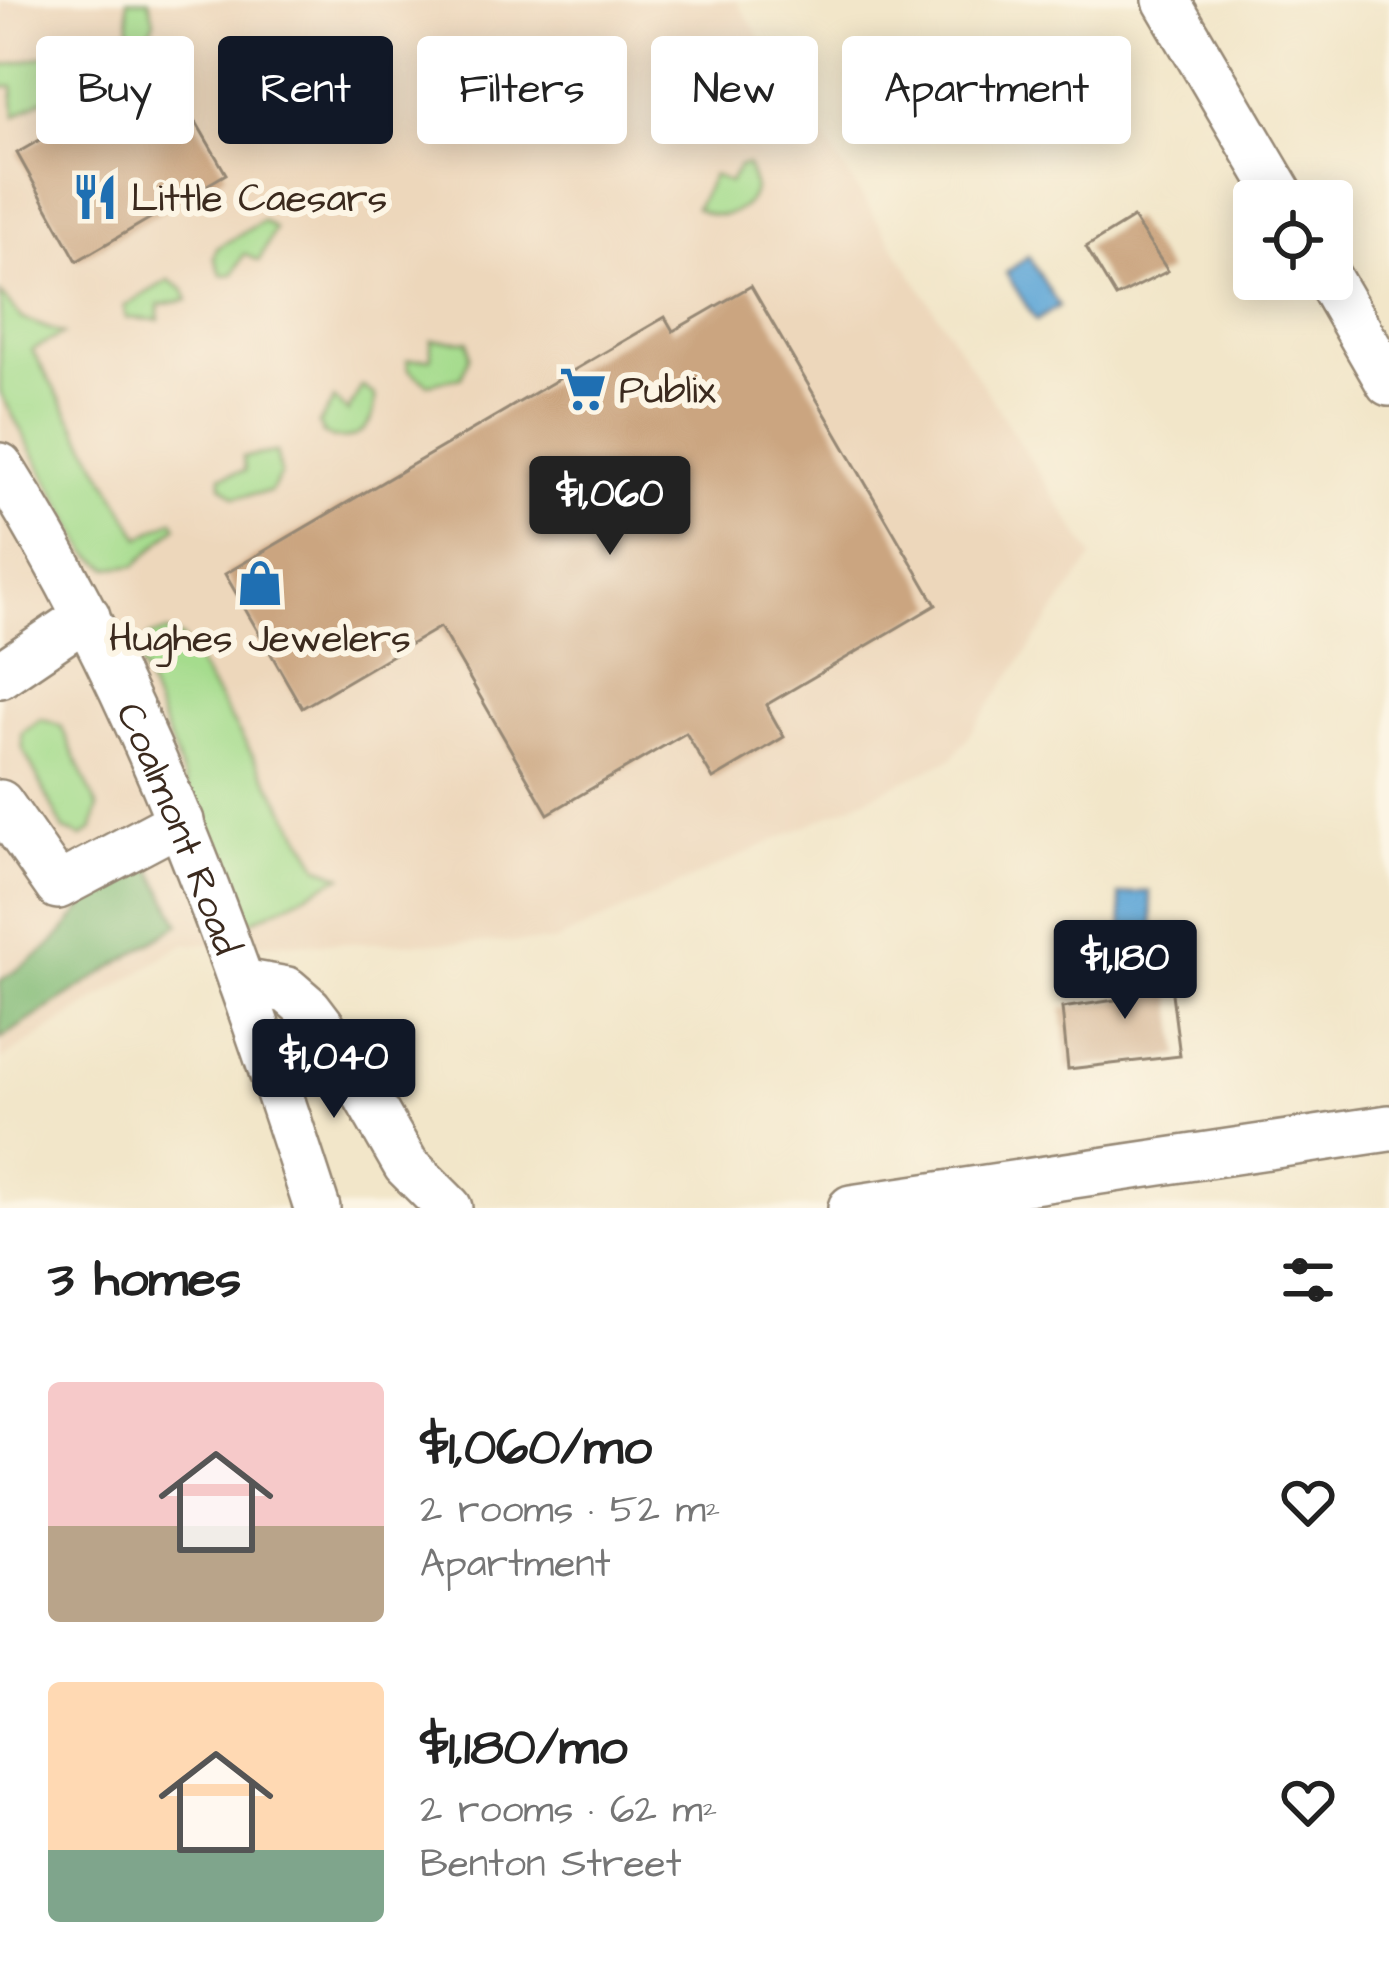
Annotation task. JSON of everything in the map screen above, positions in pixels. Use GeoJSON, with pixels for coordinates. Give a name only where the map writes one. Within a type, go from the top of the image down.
{"type":"FeatureCollection","features":[{"type":"Feature","properties":{"kind":"street"},"geometry":{"type":"LineString","coordinates":[[1166,0],[1272,180]]}},
{"type":"Feature","properties":{"kind":"street"},"geometry":{"type":"LineString","coordinates":[[1341,300],[1389,383]]}},
{"type":"Feature","properties":{"kind":"street","name":"Coalmont Road"},"geometry":{"type":"LineString","coordinates":[[5,486],[87,616],[181,821],[317,1208]]}},
{"type":"Feature","properties":{"kind":"street"},"geometry":{"type":"LineString","coordinates":[[0,675],[87,616]]}},
{"type":"Feature","properties":{"kind":"street"},"geometry":{"type":"LineString","coordinates":[[0,803],[58,886],[181,821]]}},
{"type":"Feature","properties":{"kind":"street"},"geometry":{"type":"LineString","coordinates":[[241,982],[287,991],[309,1010],[340,1050],[406,1165],[449,1208]]}},
{"type":"Feature","properties":{"kind":"street"},"geometry":{"type":"LineString","coordinates":[[851,1208],[1389,1128]]}},
{"type":"Feature","properties":{"kind":"shaded area"},"geometry":{"type":"Polygon","coordinates":[[[0,0],[736,0],[759,36],[651,36],[651,144],[818,144],[818,128],[1093,557],[953,758],[554,942],[184,944],[0,1061],[0,0]]]}},
{"type":"Feature","properties":{"kind":"green space"},"geometry":{"type":"Polygon","coordinates":[[[127,0],[149,0],[154,21],[148,36],[130,36],[127,0]]]}},
{"type":"Feature","properties":{"kind":"green space"},"geometry":{"type":"Polygon","coordinates":[[[36,58],[36,104],[15,116],[13,86],[0,86],[0,60],[2,66],[36,58]]]}},
{"type":"Feature","properties":{"kind":"green space"},"geometry":{"type":"Polygon","coordinates":[[[747,165],[755,188],[739,210],[713,215],[696,208],[713,175],[729,183],[739,166],[747,165]]]}},
{"type":"Feature","properties":{"kind":"green space"},"geometry":{"type":"Polygon","coordinates":[[[263,221],[275,229],[259,261],[244,254],[233,274],[222,275],[214,258],[217,248],[263,221]]]}},
{"type":"Feature","properties":{"kind":"green space"},"geometry":{"type":"Polygon","coordinates":[[[169,280],[183,289],[188,300],[159,305],[159,320],[126,318],[124,306],[169,280]]]}},
{"type":"Feature","properties":{"kind":"green space"},"geometry":{"type":"Polygon","coordinates":[[[0,293],[23,319],[63,334],[32,350],[140,538],[173,520],[177,526],[136,565],[109,568],[88,553],[0,392],[0,293]]]}},
{"type":"Feature","properties":{"kind":"green space"},"geometry":{"type":"Polygon","coordinates":[[[431,340],[468,341],[470,356],[461,377],[428,384],[409,370],[407,360],[431,358],[431,340]]]}},
{"type":"Feature","properties":{"kind":"green space"},"geometry":{"type":"Polygon","coordinates":[[[362,386],[375,396],[367,425],[344,438],[323,434],[319,424],[334,399],[348,412],[362,386]]]}},
{"type":"Feature","properties":{"kind":"green space"},"geometry":{"type":"Polygon","coordinates":[[[276,452],[281,474],[270,492],[235,497],[221,485],[221,476],[245,471],[243,457],[276,452]]]}},
{"type":"Feature","properties":{"kind":"green space"},"geometry":{"type":"Polygon","coordinates":[[[166,632],[182,638],[320,867],[342,876],[240,927],[136,652],[150,636],[166,632]]]}},
{"type":"Feature","properties":{"kind":"green space"},"geometry":{"type":"Polygon","coordinates":[[[41,719],[61,726],[98,808],[93,829],[82,837],[64,830],[23,749],[22,733],[41,719]]]}},
{"type":"Feature","properties":{"kind":"green space"},"geometry":{"type":"Polygon","coordinates":[[[151,868],[180,924],[0,1039],[0,981],[49,947],[106,883],[133,870],[151,868]]]}},
{"type":"Feature","properties":{"kind":"water"},"geometry":{"type":"Polygon","coordinates":[[[1028,256],[1059,306],[1036,321],[1006,273],[1028,256]]]}},
{"type":"Feature","properties":{"kind":"water"},"geometry":{"type":"Polygon","coordinates":[[[1149,891],[1157,954],[1126,958],[1119,895],[1149,891]]]}},
{"type":"Feature","properties":{"kind":"building"},"geometry":{"type":"Polygon","coordinates":[[[194,118],[226,174],[77,261],[17,153],[36,142],[194,144],[194,118]]]}},
{"type":"Feature","properties":{"kind":"building"},"geometry":{"type":"Polygon","coordinates":[[[1133,218],[1168,271],[1116,297],[1086,247],[1133,218]]]}},
{"type":"Feature","properties":{"kind":"building"},"geometry":{"type":"Polygon","coordinates":[[[751,286],[936,605],[766,705],[784,737],[713,779],[686,733],[548,814],[440,627],[302,708],[225,574],[665,317],[673,331],[751,286]]]}},
{"type":"Feature","properties":{"kind":"building"},"geometry":{"type":"Polygon","coordinates":[[[1168,962],[1180,1056],[1068,1069],[1062,1008],[1122,999],[1118,967],[1168,962]]]}},
{"type":"Feature","properties":{"kind":"place","name":"Little Caesars"},"geometry":{"type":"Point","coordinates":[95,197]}},
{"type":"Feature","properties":{"kind":"place","name":"Publix"},"geometry":{"type":"Point","coordinates":[583,389]}},
{"type":"Feature","properties":{"kind":"place","name":"Hughes Jewelers"},"geometry":{"type":"Point","coordinates":[260,583]}}]}
